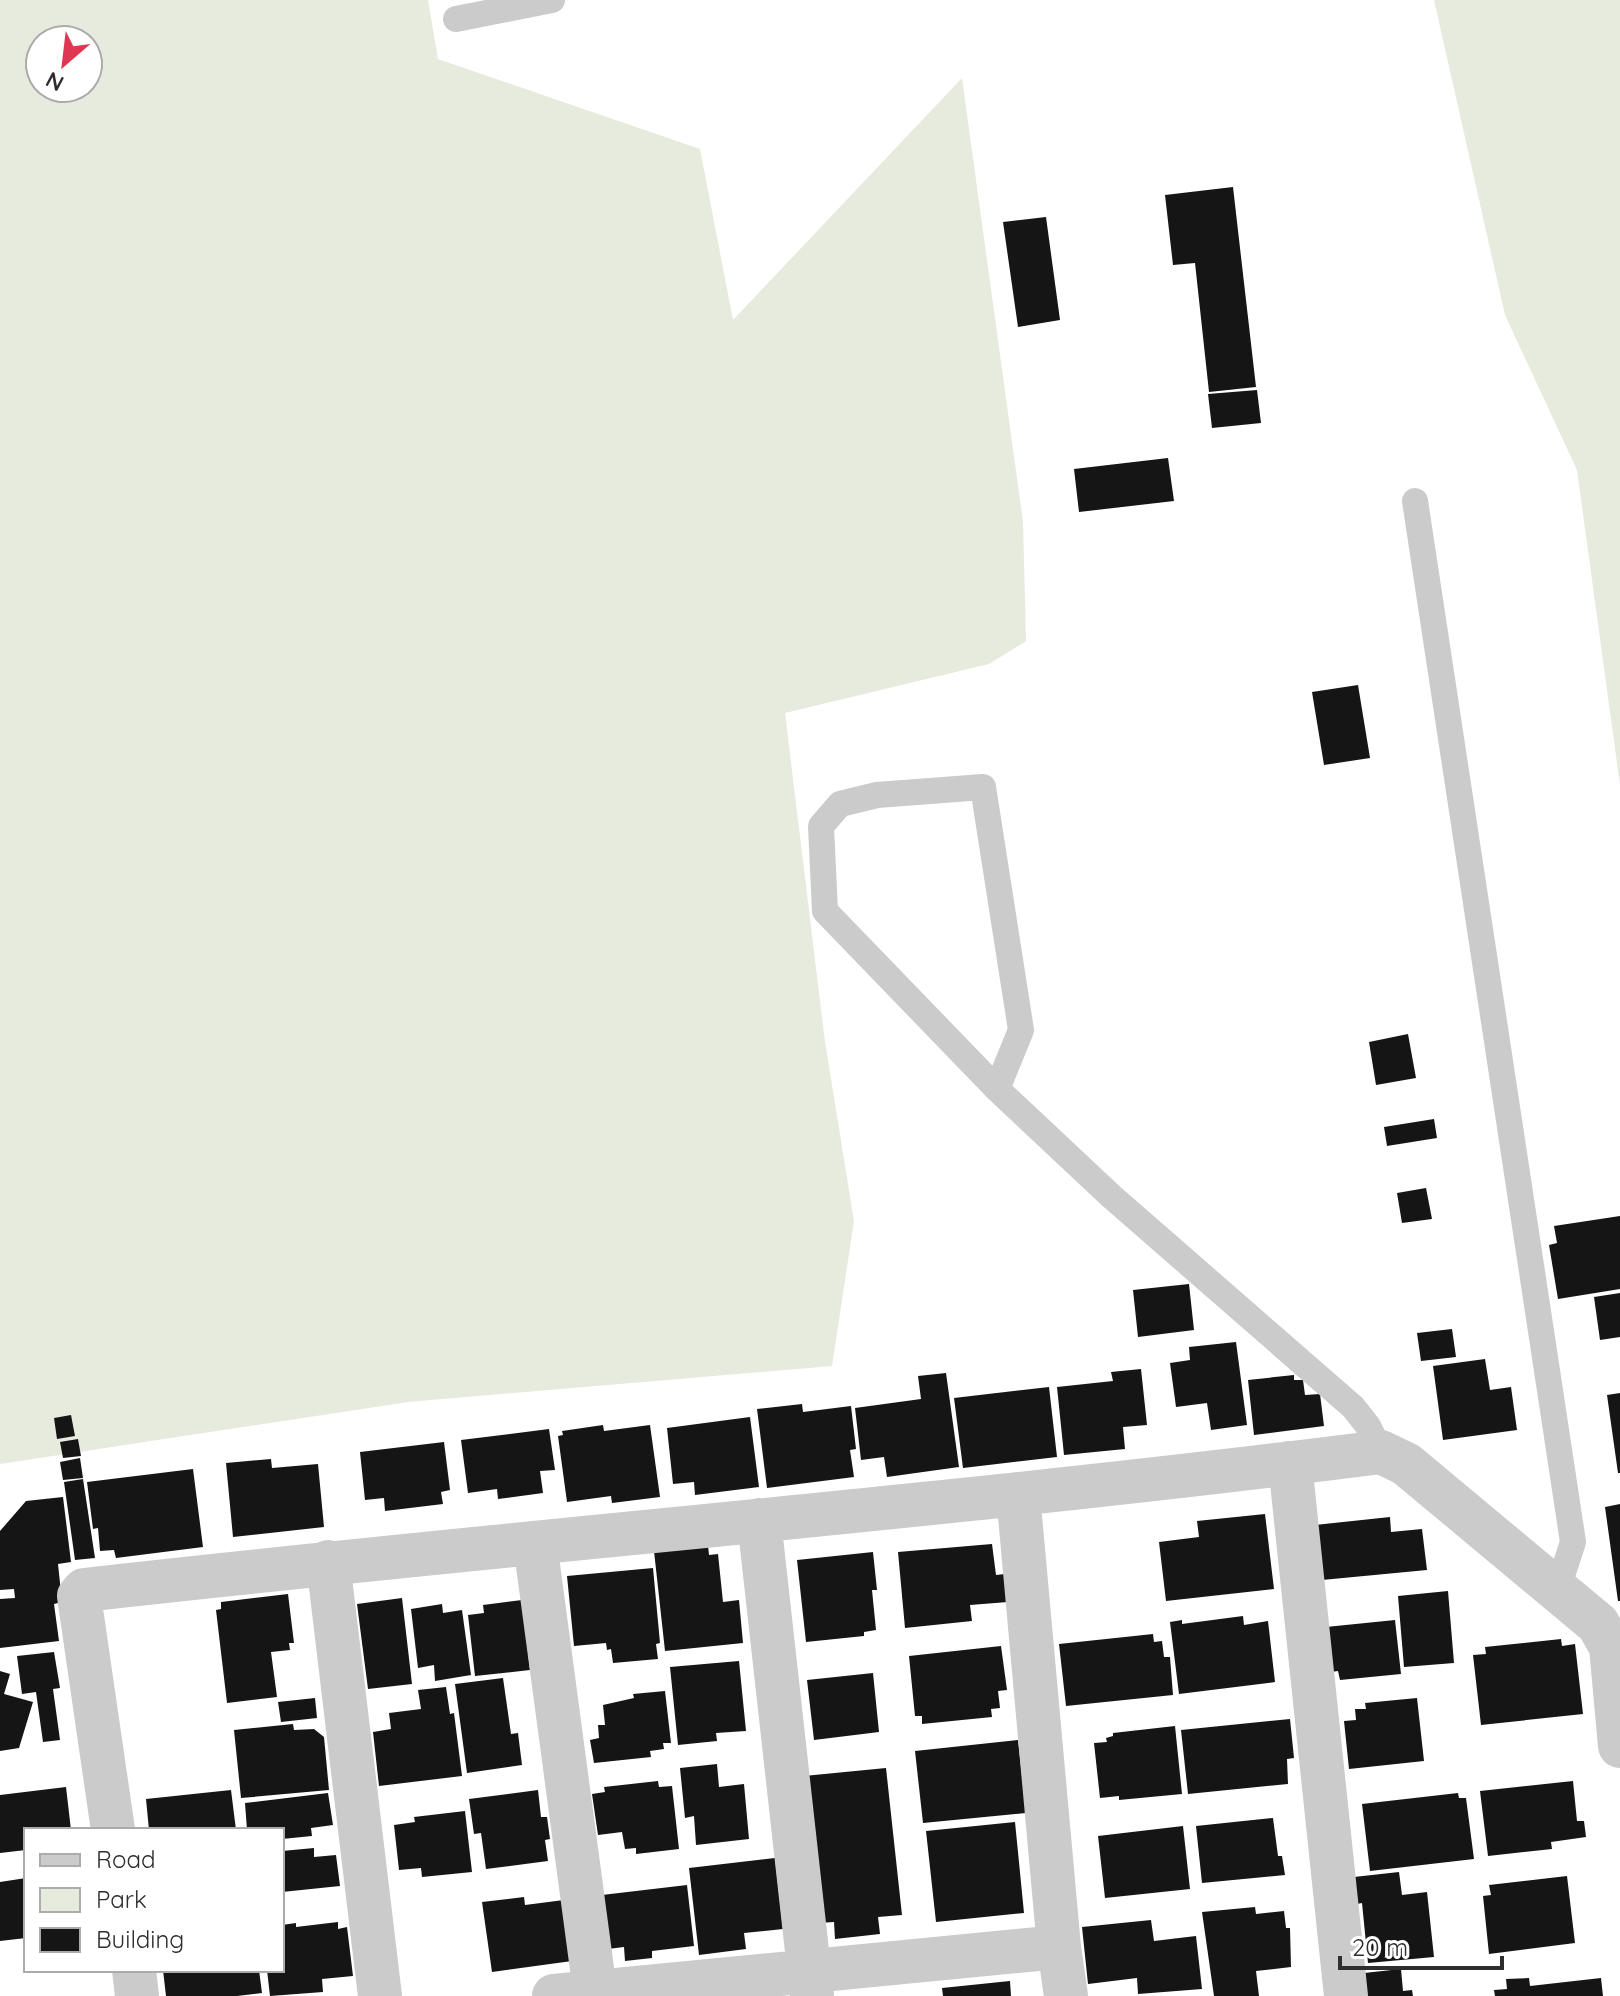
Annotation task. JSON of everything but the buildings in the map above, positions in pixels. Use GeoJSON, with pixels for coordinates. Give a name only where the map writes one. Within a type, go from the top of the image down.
{"type":"FeatureCollection","features":[{"type":"Feature","properties":{"kind":"street"},"geometry":{"type":"LineString","coordinates":[[113,1828],[79,1596],[84,1590],[328,1562],[1018,1494],[1381,1452],[1406,1464],[1598,1624],[1611,1647],[1620,1746]]}},
{"type":"Feature","properties":{"kind":"street"},"geometry":{"type":"LineString","coordinates":[[1290,1463],[1346,1996]]}},
{"type":"Feature","properties":{"kind":"street"},"geometry":{"type":"LineString","coordinates":[[1018,1494],[1066,1996]]}},
{"type":"Feature","properties":{"kind":"street"},"geometry":{"type":"LineString","coordinates":[[759,1520],[810,1983]]}},
{"type":"Feature","properties":{"kind":"street"},"geometry":{"type":"LineString","coordinates":[[535,1543],[575,1994],[810,1983],[1059,1947]]}},
{"type":"Feature","properties":{"kind":"street"},"geometry":{"type":"LineString","coordinates":[[328,1562],[380,1996]]}},
{"type":"Feature","properties":{"kind":"street"},"geometry":{"type":"LineString","coordinates":[[134,1972],[137,1996]]}},
{"type":"Feature","properties":{"kind":"lane"},"geometry":{"type":"LineString","coordinates":[[456,19],[552,0]]}},
{"type":"Feature","properties":{"kind":"lane"},"geometry":{"type":"LineString","coordinates":[[1415,501],[1573,1542],[1557,1591]]}},
{"type":"Feature","properties":{"kind":"lane"},"geometry":{"type":"LineString","coordinates":[[997,1089],[1021,1030],[983,787],[877,795],[840,804],[821,826],[825,911],[997,1089],[1111,1196],[1353,1407],[1368,1426],[1381,1452]]}},
{"type":"Feature","properties":{"kind":"green space"},"geometry":{"type":"Polygon","coordinates":[[[0,0],[428,0],[438,59],[700,149],[733,320],[962,78],[1023,522],[1026,641],[989,664],[785,713],[825,1042],[854,1221],[832,1366],[408,1402],[0,1464],[0,0]]]}},
{"type":"Feature","properties":{"kind":"green space"},"geometry":{"type":"Polygon","coordinates":[[[1434,0],[1620,0],[1620,785],[1577,470],[1505,315],[1434,0]]]}}]}
